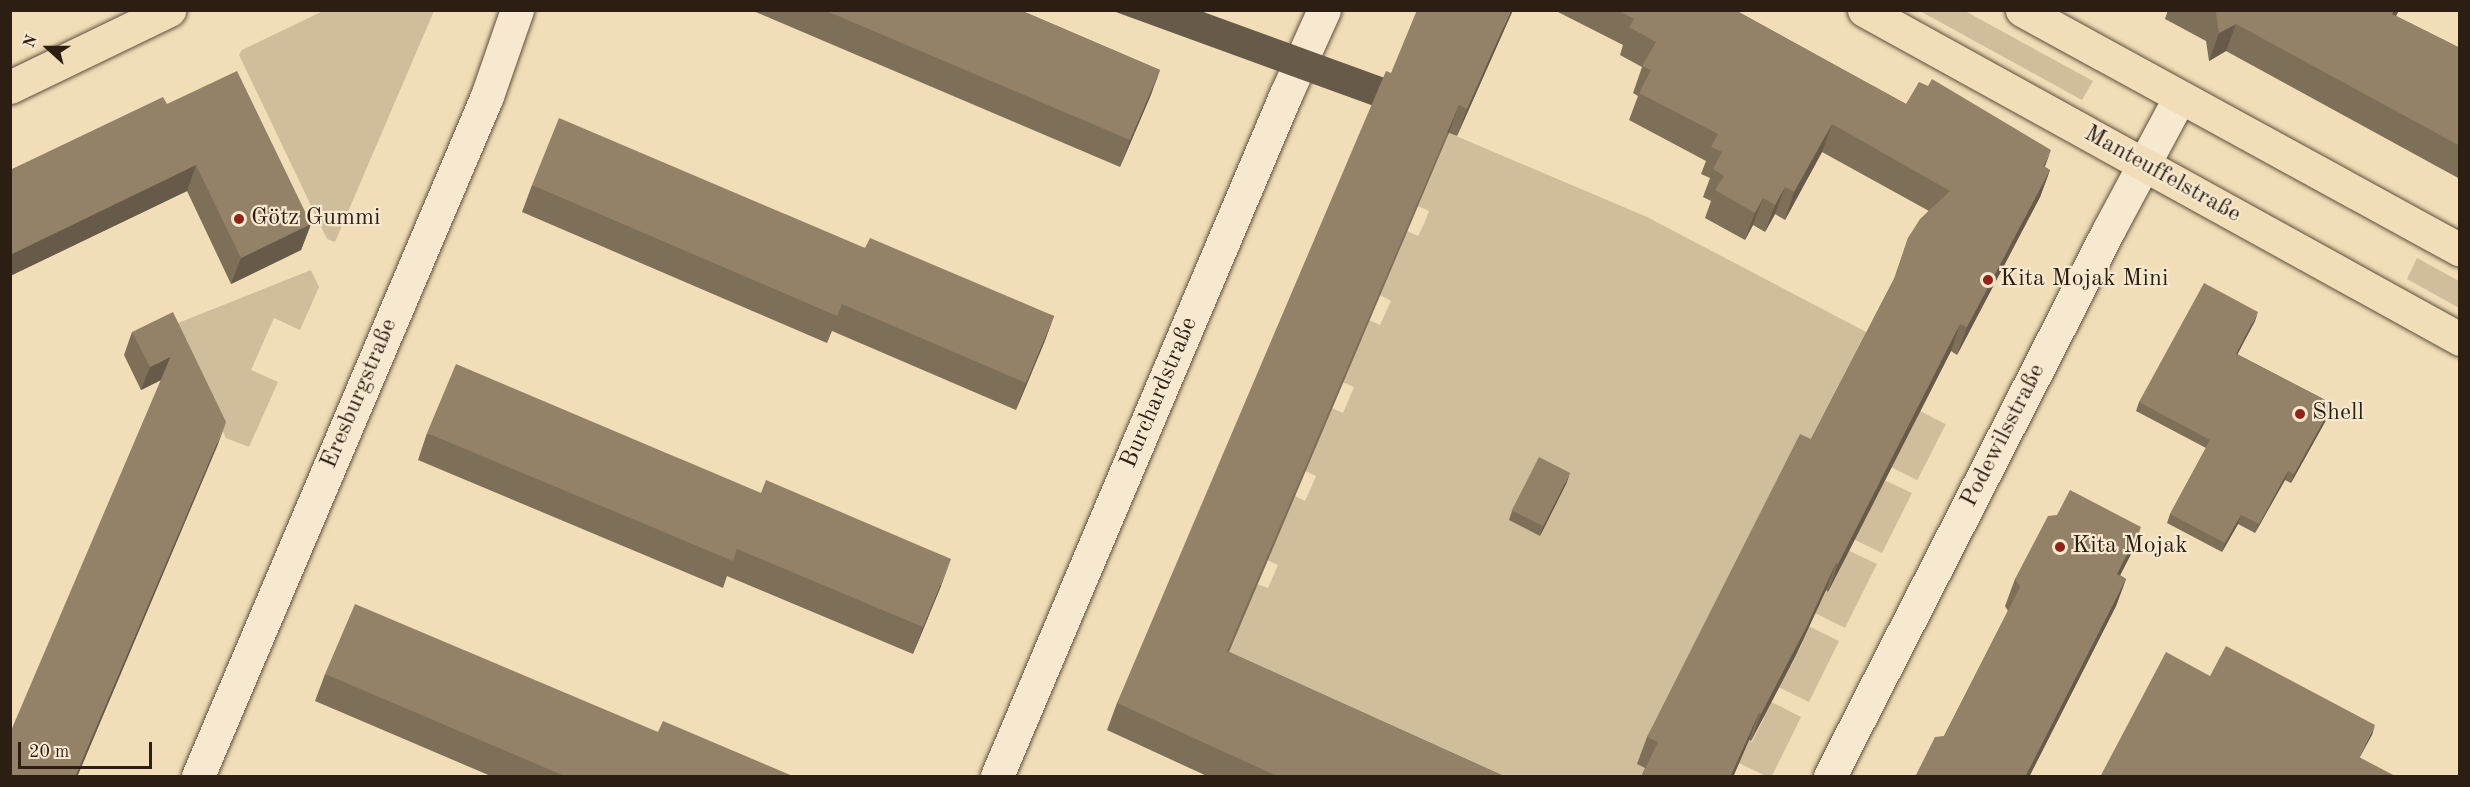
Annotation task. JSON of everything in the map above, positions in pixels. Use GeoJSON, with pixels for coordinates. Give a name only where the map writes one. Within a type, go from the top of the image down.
{"type":"FeatureCollection","features":[{"type":"Feature","properties":{"kind":"main road"},"geometry":{"type":"LineString","coordinates":[[10,87],[169,10]]}},
{"type":"Feature","properties":{"kind":"main road","name":"Manteuffelstraße"},"geometry":{"type":"LineString","coordinates":[[1864,10],[2460,339]]}},
{"type":"Feature","properties":{"kind":"main road"},"geometry":{"type":"LineString","coordinates":[[2022,10],[2460,250]]}},
{"type":"Feature","properties":{"kind":"street","name":"Eresburgstraße"},"geometry":{"type":"LineString","coordinates":[[198,777],[487,96],[517,10]]}},
{"type":"Feature","properties":{"kind":"street","name":"Burchardstraße"},"geometry":{"type":"LineString","coordinates":[[1008,773],[1286,94],[1324,10]]}},
{"type":"Feature","properties":{"kind":"street","name":"Podewilsstraße"},"geometry":{"type":"LineString","coordinates":[[1830,777],[2180,97]]}},
{"type":"Feature","properties":{"kind":"shaded area"},"geometry":{"type":"Polygon","coordinates":[[[323,11],[434,11],[335,242],[327,239],[239,55],[242,50],[323,11]]]}},
{"type":"Feature","properties":{"kind":"shaded area"},"geometry":{"type":"Polygon","coordinates":[[[1920,11],[1965,11],[2093,81],[2082,100],[1920,11]]]}},
{"type":"Feature","properties":{"kind":"shaded area"},"geometry":{"type":"Polygon","coordinates":[[[1449,133],[1647,217],[1870,334],[1638,764],[1648,769],[1644,776],[1422,776],[1207,672],[1257,584],[1268,588],[1278,565],[1267,560],[1295,496],[1305,501],[1311,488],[1316,476],[1305,471],[1332,408],[1343,413],[1354,387],[1342,382],[1369,320],[1380,325],[1391,301],[1380,295],[1407,231],[1418,236],[1424,224],[1429,211],[1418,206],[1449,133]]]}},
{"type":"Feature","properties":{"kind":"shaded area"},"geometry":{"type":"Polygon","coordinates":[[[2417,258],[2459,281],[2459,308],[2407,279],[2417,258]]]}},
{"type":"Feature","properties":{"kind":"shaded area"},"geometry":{"type":"Polygon","coordinates":[[[311,270],[319,287],[300,330],[274,318],[251,370],[278,382],[249,447],[226,438],[173,325],[311,270]]]}},
{"type":"Feature","properties":{"kind":"shaded area"},"geometry":{"type":"Polygon","coordinates":[[[1920,411],[1946,424],[1917,480],[1891,467],[1920,411]]]}},
{"type":"Feature","properties":{"kind":"shaded area"},"geometry":{"type":"Polygon","coordinates":[[[1884,480],[1912,493],[1882,553],[1843,534],[1884,480]]]}},
{"type":"Feature","properties":{"kind":"shaded area"},"geometry":{"type":"Polygon","coordinates":[[[1837,545],[1877,564],[1845,628],[1805,608],[1817,586],[1829,591],[1840,569],[1837,545]]]}},
{"type":"Feature","properties":{"kind":"shaded area"},"geometry":{"type":"Polygon","coordinates":[[[1798,621],[1839,641],[1809,702],[1768,682],[1791,666],[1802,644],[1798,621]]]}},
{"type":"Feature","properties":{"kind":"shaded area"},"geometry":{"type":"Polygon","coordinates":[[[1760,696],[1801,717],[1772,776],[1766,776],[1728,758],[1740,736],[1752,742],[1764,718],[1753,712],[1760,696]]]}},
{"type":"Feature","properties":{"kind":"building"},"geometry":{"type":"Polygon","coordinates":[[[824,10],[1020,10],[1160,70],[1130,140],[824,10]]]}},
{"type":"Feature","properties":{"kind":"building"},"geometry":{"type":"Polygon","coordinates":[[[1417,10],[1511,10],[1467,109],[1459,105],[1227,651],[1506,777],[1279,777],[1117,703],[1386,71],[1391,73],[1417,10]]]}},
{"type":"Feature","properties":{"kind":"building"},"geometry":{"type":"Polygon","coordinates":[[[1618,10],[1735,10],[1906,104],[1919,82],[1928,86],[1932,79],[2051,150],[2043,166],[2050,170],[1967,327],[1960,324],[1838,564],[1836,563],[1806,628],[1761,714],[1759,713],[1730,777],[1641,777],[1658,742],[1647,737],[1800,434],[1811,439],[1896,275],[1908,238],[1920,219],[1950,191],[1832,124],[1794,192],[1785,187],[1775,205],[1763,198],[1755,213],[1715,190],[1724,176],[1713,169],[1722,152],[1711,147],[1718,134],[1639,93],[1651,70],[1642,66],[1656,42],[1629,27],[1634,19],[1618,10]]]}},
{"type":"Feature","properties":{"kind":"building"},"geometry":{"type":"Polygon","coordinates":[[[2212,10],[2394,10],[2392,14],[2460,48],[2460,146],[2236,24],[2219,33],[2216,13],[2212,10]]]}},
{"type":"Feature","properties":{"kind":"building"},"geometry":{"type":"Polygon","coordinates":[[[237,71],[311,224],[241,258],[196,165],[10,255],[10,170],[163,97],[167,104],[237,71]]]}},
{"type":"Feature","properties":{"kind":"building"},"geometry":{"type":"Polygon","coordinates":[[[559,118],[865,248],[870,238],[1054,316],[1026,383],[842,304],[837,316],[532,185],[559,118]]]}},
{"type":"Feature","properties":{"kind":"building"},"geometry":{"type":"Polygon","coordinates":[[[2204,283],[2258,312],[2236,354],[2333,404],[2294,474],[2288,471],[2259,524],[2241,515],[2225,543],[2170,514],[2210,440],[2139,402],[2204,283]]]}},
{"type":"Feature","properties":{"kind":"building"},"geometry":{"type":"Polygon","coordinates":[[[173,312],[226,422],[75,777],[10,777],[10,733],[171,356],[150,367],[132,332],[173,312]]]}},
{"type":"Feature","properties":{"kind":"building"},"geometry":{"type":"Polygon","coordinates":[[[456,364],[761,493],[766,480],[951,559],[923,627],[737,549],[733,561],[427,433],[456,364]]]}},
{"type":"Feature","properties":{"kind":"building"},"geometry":{"type":"Polygon","coordinates":[[[1539,457],[1570,473],[1543,526],[1512,510],[1539,457]]]}},
{"type":"Feature","properties":{"kind":"building"},"geometry":{"type":"Polygon","coordinates":[[[2070,490],[2141,527],[2117,574],[2126,579],[2025,777],[1915,777],[1935,737],[1944,736],[2020,587],[2015,579],[2048,516],[2057,515],[2070,490]]]}},
{"type":"Feature","properties":{"kind":"building"},"geometry":{"type":"Polygon","coordinates":[[[355,604],[658,732],[663,721],[795,777],[567,777],[325,674],[355,604]]]}},
{"type":"Feature","properties":{"kind":"building"},"geometry":{"type":"Polygon","coordinates":[[[2226,646],[2375,725],[2359,757],[2397,777],[2100,777],[2166,652],[2210,676],[2226,646]]]}},
{"type":"Feature","properties":{"kind":"place","name":"Götz Gummi"},"geometry":{"type":"Point","coordinates":[239,219]}},
{"type":"Feature","properties":{"kind":"place","name":"Kita Mojak Mini"},"geometry":{"type":"Point","coordinates":[1988,280]}},
{"type":"Feature","properties":{"kind":"place","name":"Shell"},"geometry":{"type":"Point","coordinates":[2300,414]}},
{"type":"Feature","properties":{"kind":"place","name":"Kita Mojak"},"geometry":{"type":"Point","coordinates":[2060,547]}}]}
